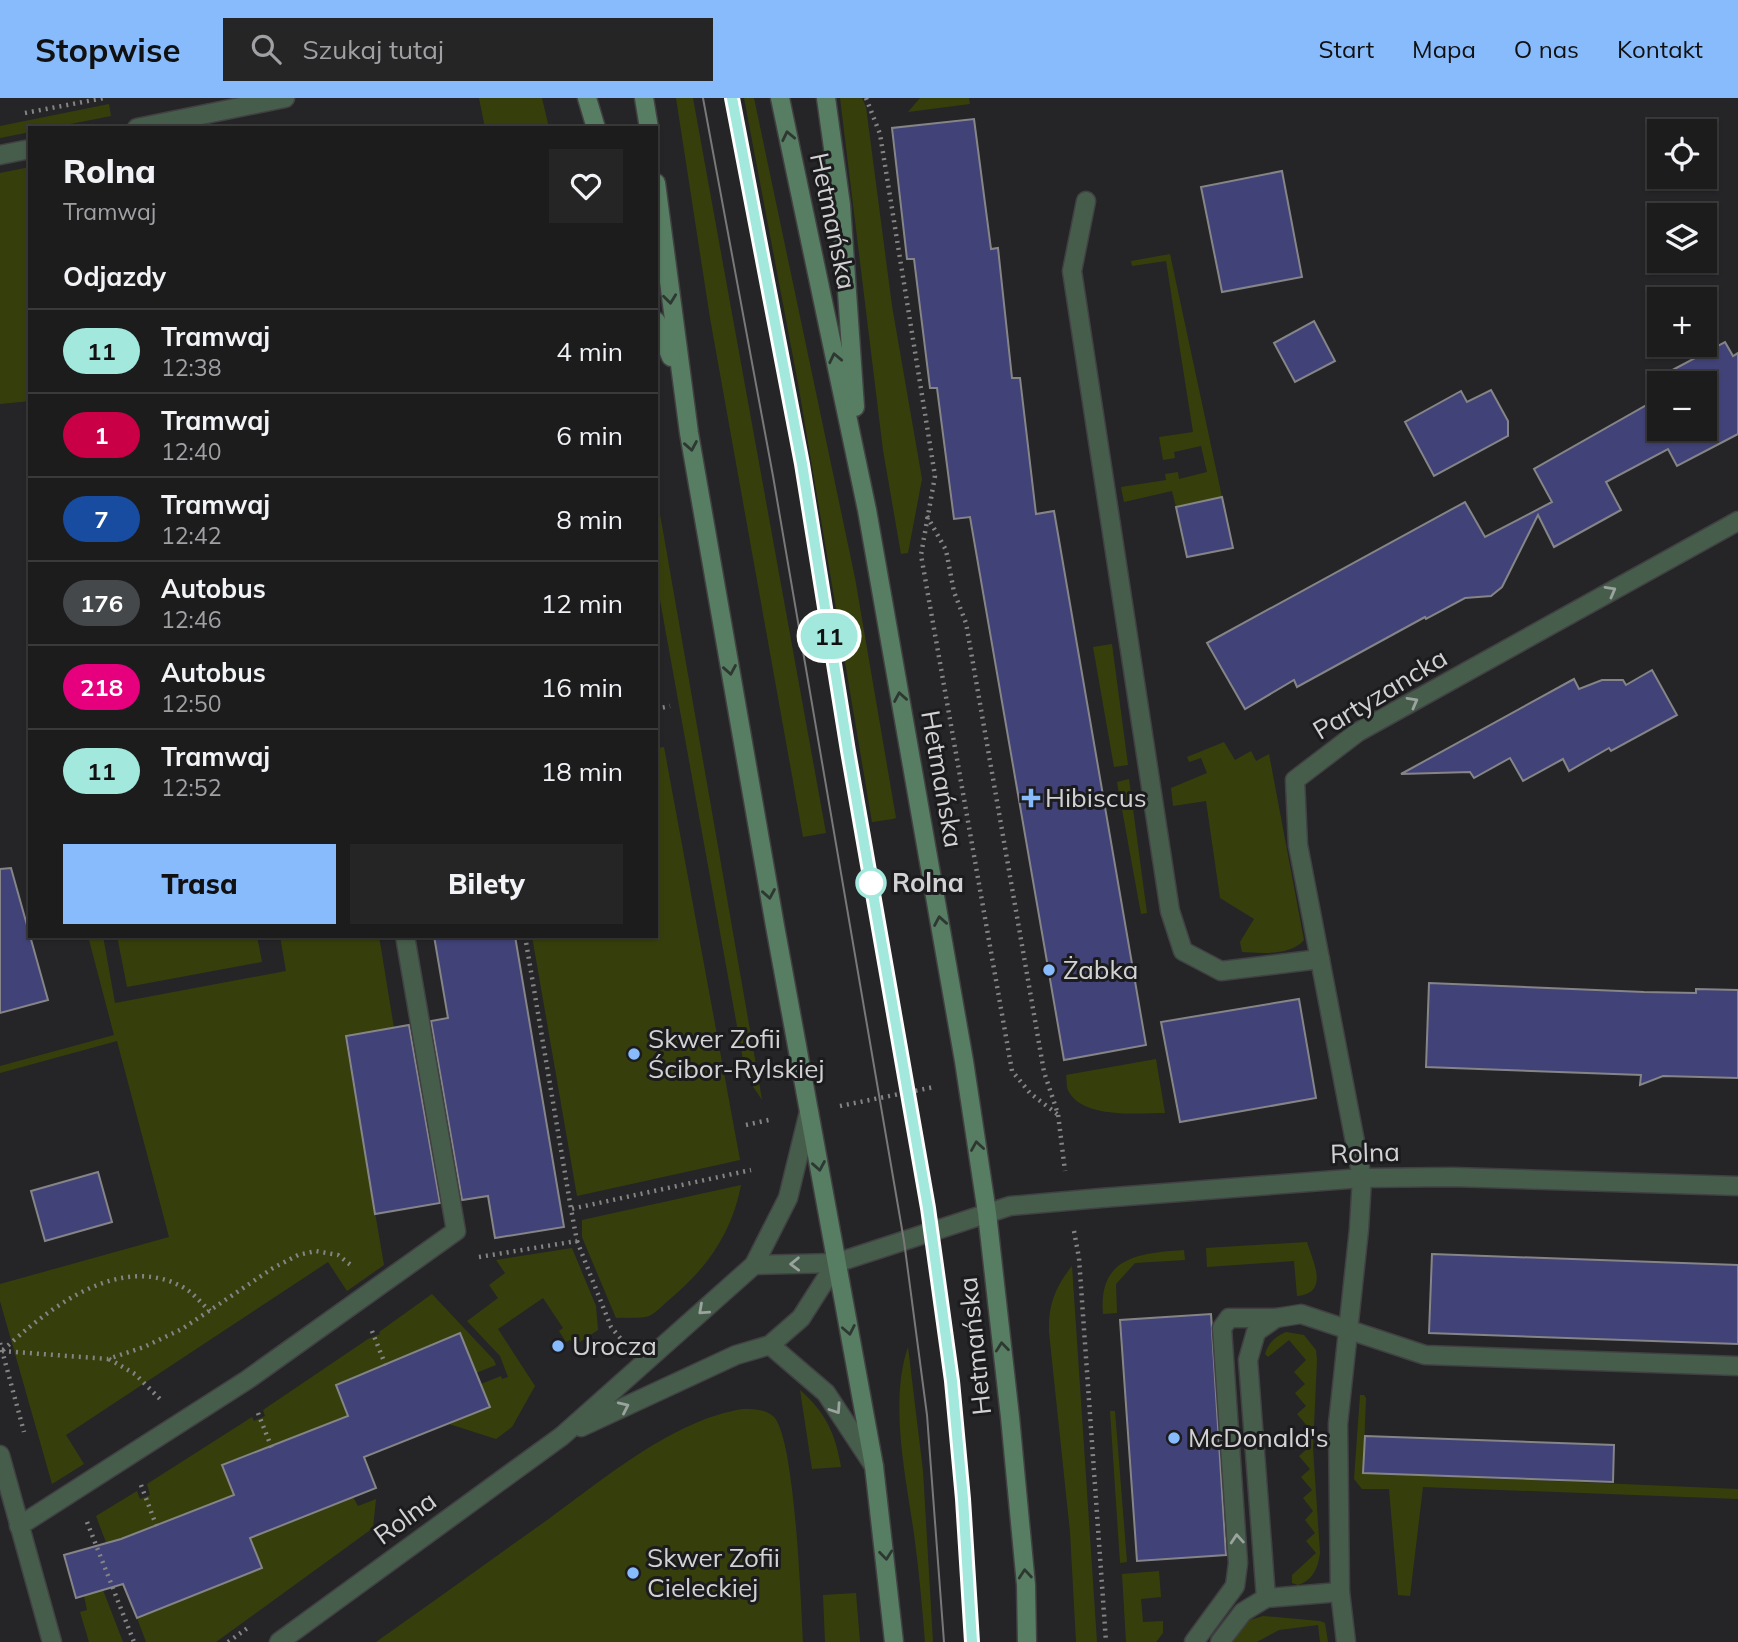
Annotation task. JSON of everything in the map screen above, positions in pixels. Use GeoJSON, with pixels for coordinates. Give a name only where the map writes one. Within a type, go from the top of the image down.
{"type":"FeatureCollection","features":[{"type":"Feature","properties":{"kind":"main road"},"geometry":{"type":"LineString","coordinates":[[587,98],[595,126]]}},
{"type":"Feature","properties":{"kind":"main road"},"geometry":{"type":"LineString","coordinates":[[644,98],[649,126]]}},
{"type":"Feature","properties":{"kind":"main road","name":"Hetmańska"},"geometry":{"type":"LineString","coordinates":[[780,98],[859,473],[967,1080],[987,1213],[1026,1585],[1027,1642]]}},
{"type":"Feature","properties":{"kind":"main road"},"geometry":{"type":"LineString","coordinates":[[826,98],[842,205],[859,473]]}},
{"type":"Feature","properties":{"kind":"main road"},"geometry":{"type":"LineString","coordinates":[[658,199],[680,379],[741,735],[874,1466],[894,1642]]}},
{"type":"Feature","properties":{"kind":"main road"},"geometry":{"type":"LineString","coordinates":[[658,326],[680,379]]}},
{"type":"Feature","properties":{"kind":"street"},"geometry":{"type":"LineString","coordinates":[[147,126],[285,98]]}},
{"type":"Feature","properties":{"kind":"street"},"geometry":{"type":"LineString","coordinates":[[0,155],[28,149]]}},
{"type":"Feature","properties":{"kind":"street"},"geometry":{"type":"LineString","coordinates":[[1086,201],[1072,271],[1170,911],[1183,951],[1221,971],[1320,959]]}},
{"type":"Feature","properties":{"kind":"street","name":"Partyzancka"},"geometry":{"type":"LineString","coordinates":[[1346,1642],[1340,1592],[1338,1424],[1362,1178],[1298,845],[1295,780],[1359,732],[1738,521]]}},
{"type":"Feature","properties":{"kind":"street"},"geometry":{"type":"LineString","coordinates":[[19,1526],[247,1380],[456,1231],[405,938]]}},
{"type":"Feature","properties":{"kind":"street","name":"Rolna"},"geometry":{"type":"LineString","coordinates":[[279,1642],[562,1436],[754,1265],[788,1198],[809,1112]]}},
{"type":"Feature","properties":{"kind":"street","name":"Rolna"},"geometry":{"type":"LineString","coordinates":[[754,1265],[836,1263],[1010,1206],[1069,1200],[1362,1178],[1453,1177],[1738,1186]]}},
{"type":"Feature","properties":{"kind":"street","name":"Rolna"},"geometry":{"type":"LineString","coordinates":[[562,1436],[736,1355],[770,1345],[801,1318],[836,1263]]}},
{"type":"Feature","properties":{"kind":"street"},"geometry":{"type":"LineString","coordinates":[[1194,1642],[1235,1586],[1237,1576],[1222,1328],[1229,1318],[1276,1318],[1301,1314],[1425,1355],[1738,1366]]}},
{"type":"Feature","properties":{"kind":"street"},"geometry":{"type":"LineString","coordinates":[[1266,1598],[1248,1360],[1256,1332],[1276,1318]]}},
{"type":"Feature","properties":{"kind":"street"},"geometry":{"type":"LineString","coordinates":[[770,1345],[826,1393],[874,1466]]}},
{"type":"Feature","properties":{"kind":"street"},"geometry":{"type":"LineString","coordinates":[[0,1455],[52,1642]]}},
{"type":"Feature","properties":{"kind":"street"},"geometry":{"type":"LineString","coordinates":[[1237,1576],[1245,1592],[1254,1597],[1340,1592]]}},
{"type":"Feature","properties":{"kind":"street"},"geometry":{"type":"LineString","coordinates":[[1220,1642],[1243,1612],[1266,1598]]}},
{"type":"Feature","properties":{"kind":"path"},"geometry":{"type":"LineString","coordinates":[[13,116],[104,98]]}},
{"type":"Feature","properties":{"kind":"path"},"geometry":{"type":"LineString","coordinates":[[866,98],[880,134],[935,476],[920,555],[1012,1071],[1030,1093],[1058,1114]]}},
{"type":"Feature","properties":{"kind":"path"},"geometry":{"type":"LineString","coordinates":[[928,516],[946,550],[954,592],[966,623],[1044,1072],[1058,1114],[1079,1258],[1106,1642]]}},
{"type":"Feature","properties":{"kind":"path"},"geometry":{"type":"LineString","coordinates":[[658,709],[670,706]]}},
{"type":"Feature","properties":{"kind":"path"},"geometry":{"type":"LineString","coordinates":[[524,938],[577,1241],[611,1328],[627,1347]]}},
{"type":"Feature","properties":{"kind":"path"},"geometry":{"type":"LineString","coordinates":[[747,1125],[1012,1071]]}},
{"type":"Feature","properties":{"kind":"path"},"geometry":{"type":"LineString","coordinates":[[571,1209],[751,1170]]}},
{"type":"Feature","properties":{"kind":"path"},"geometry":{"type":"LineString","coordinates":[[478,1257],[577,1241]]}},
{"type":"Feature","properties":{"kind":"path"},"geometry":{"type":"LineString","coordinates":[[210,1311],[186,1289],[157,1278],[133,1277],[104,1283],[67,1301],[46,1313],[2,1351],[108,1359],[144,1347],[182,1329],[210,1311],[273,1268],[298,1255],[316,1251],[338,1255],[353,1266],[371,1292]]}},
{"type":"Feature","properties":{"kind":"path"},"geometry":{"type":"LineString","coordinates":[[360,1336],[371,1329]]}},
{"type":"Feature","properties":{"kind":"path"},"geometry":{"type":"LineString","coordinates":[[374,1336],[387,1369]]}},
{"type":"Feature","properties":{"kind":"path"},"geometry":{"type":"LineString","coordinates":[[108,1359],[135,1374],[156,1393],[177,1425]]}},
{"type":"Feature","properties":{"kind":"path"},"geometry":{"type":"LineString","coordinates":[[260,1418],[273,1451]]}},
{"type":"Feature","properties":{"kind":"path"},"geometry":{"type":"LineString","coordinates":[[129,1489],[140,1482]]}},
{"type":"Feature","properties":{"kind":"path"},"geometry":{"type":"LineString","coordinates":[[146,1496],[159,1530]]}},
{"type":"Feature","properties":{"kind":"path"},"geometry":{"type":"LineString","coordinates":[[85,1517],[134,1642]]}},
{"type":"Feature","properties":{"kind":"green space"},"geometry":{"type":"Polygon","coordinates":[[[479,98],[542,98],[549,126],[485,126],[479,98]]]}},
{"type":"Feature","properties":{"kind":"green space"},"geometry":{"type":"Polygon","coordinates":[[[676,98],[693,98],[826,833],[803,837],[710,318],[676,98]]]}},
{"type":"Feature","properties":{"kind":"green space"},"geometry":{"type":"Polygon","coordinates":[[[744,98],[754,98],[855,578],[896,818],[893,819],[872,822],[798,383],[744,98]]]}},
{"type":"Feature","properties":{"kind":"green space"},"geometry":{"type":"Polygon","coordinates":[[[840,98],[862,98],[866,107],[892,306],[922,479],[908,553],[901,554],[883,450],[840,98]]]}},
{"type":"Feature","properties":{"kind":"green space"},"geometry":{"type":"Polygon","coordinates":[[[920,98],[969,98],[970,104],[908,112],[920,98]]]}},
{"type":"Feature","properties":{"kind":"green space"},"geometry":{"type":"Polygon","coordinates":[[[109,104],[111,116],[60,126],[28,126],[28,132],[0,138],[0,126],[109,104]]]}},
{"type":"Feature","properties":{"kind":"green space"},"geometry":{"type":"Polygon","coordinates":[[[28,167],[28,401],[0,404],[0,173],[28,167]]]}},
{"type":"Feature","properties":{"kind":"green space"},"geometry":{"type":"Polygon","coordinates":[[[1170,254],[1222,497],[1176,507],[1172,491],[1124,502],[1121,487],[1166,480],[1165,474],[1178,472],[1179,479],[1207,472],[1201,446],[1174,452],[1175,458],[1163,460],[1159,437],[1193,432],[1166,261],[1132,266],[1131,261],[1170,254]]]}},
{"type":"Feature","properties":{"kind":"green space"},"geometry":{"type":"Polygon","coordinates":[[[658,502],[762,1100],[746,1076],[658,589],[658,502]]]}},
{"type":"Feature","properties":{"kind":"green space"},"geometry":{"type":"Polygon","coordinates":[[[1112,644],[1128,765],[1114,767],[1093,647],[1112,644]]]}},
{"type":"Feature","properties":{"kind":"green space"},"geometry":{"type":"Polygon","coordinates":[[[1224,742],[1235,760],[1251,751],[1256,761],[1269,754],[1304,940],[1291,949],[1242,952],[1240,942],[1254,919],[1220,898],[1206,801],[1173,806],[1171,788],[1207,773],[1201,758],[1189,762],[1187,757],[1224,742]]]}},
{"type":"Feature","properties":{"kind":"green space"},"geometry":{"type":"Polygon","coordinates":[[[664,747],[740,1160],[577,1196],[532,938],[658,938],[658,748],[664,747]]]}},
{"type":"Feature","properties":{"kind":"green space"},"geometry":{"type":"Polygon","coordinates":[[[1129,779],[1147,913],[1141,914],[1117,782],[1129,779]]]}},
{"type":"Feature","properties":{"kind":"green space"},"geometry":{"type":"Polygon","coordinates":[[[89,938],[103,938],[115,1003],[286,971],[280,938],[379,938],[394,1028],[345,1037],[384,1265],[347,1291],[328,1262],[66,1435],[84,1464],[52,1484],[0,1301],[0,1284],[169,1237],[117,1041],[0,1073],[0,1066],[114,1035],[89,938]]]}},
{"type":"Feature","properties":{"kind":"green space"},"geometry":{"type":"Polygon","coordinates":[[[117,938],[257,938],[262,962],[127,987],[117,938]]]}},
{"type":"Feature","properties":{"kind":"green space"},"geometry":{"type":"Polygon","coordinates":[[[1156,1059],[1165,1113],[1099,1111],[1076,1101],[1068,1090],[1066,1075],[1156,1059]]]}},
{"type":"Feature","properties":{"kind":"green space"},"geometry":{"type":"Polygon","coordinates":[[[741,1185],[724,1234],[695,1275],[652,1315],[616,1318],[582,1237],[582,1220],[741,1185]]]}},
{"type":"Feature","properties":{"kind":"green space"},"geometry":{"type":"Polygon","coordinates":[[[1307,1242],[1317,1275],[1313,1289],[1307,1294],[1297,1296],[1294,1261],[1207,1267],[1206,1248],[1307,1242]]]}},
{"type":"Feature","properties":{"kind":"green space"},"geometry":{"type":"Polygon","coordinates":[[[572,1248],[596,1306],[598,1330],[574,1346],[570,1340],[566,1342],[559,1331],[563,1328],[543,1298],[498,1329],[535,1386],[512,1427],[496,1439],[449,1424],[490,1407],[481,1384],[501,1376],[502,1379],[508,1377],[500,1356],[467,1321],[498,1298],[489,1285],[505,1273],[496,1260],[572,1248]]]}},
{"type":"Feature","properties":{"kind":"green space"},"geometry":{"type":"Polygon","coordinates":[[[1184,1250],[1185,1260],[1135,1263],[1116,1284],[1117,1313],[1103,1314],[1103,1295],[1107,1280],[1115,1269],[1137,1257],[1184,1250]]]}},
{"type":"Feature","properties":{"kind":"green space"},"geometry":{"type":"Polygon","coordinates":[[[1072,1266],[1097,1642],[1076,1642],[1070,1532],[1049,1332],[1054,1297],[1072,1266]]]}},
{"type":"Feature","properties":{"kind":"green space"},"geometry":{"type":"Polygon","coordinates":[[[432,1294],[496,1365],[476,1373],[460,1333],[418,1350],[419,1356],[379,1367],[336,1384],[348,1416],[267,1453],[264,1448],[222,1465],[234,1495],[153,1532],[151,1527],[107,1545],[96,1516],[137,1491],[140,1499],[150,1495],[147,1484],[252,1417],[254,1421],[265,1416],[263,1410],[368,1339],[380,1334],[379,1332],[432,1294]]]}},
{"type":"Feature","properties":{"kind":"green space"},"geometry":{"type":"Polygon","coordinates":[[[1286,1332],[1304,1335],[1316,1350],[1317,1360],[1313,1448],[1320,1553],[1314,1573],[1298,1585],[1292,1583],[1292,1575],[1316,1553],[1306,1541],[1315,1533],[1305,1520],[1313,1511],[1303,1498],[1312,1490],[1301,1477],[1310,1469],[1299,1456],[1309,1447],[1299,1435],[1308,1427],[1297,1414],[1306,1406],[1295,1393],[1305,1384],[1294,1372],[1306,1360],[1289,1340],[1268,1357],[1265,1354],[1273,1340],[1286,1332]]]}},
{"type":"Feature","properties":{"kind":"green space"},"geometry":{"type":"Polygon","coordinates":[[[908,1347],[923,1471],[933,1642],[925,1642],[901,1440],[900,1392],[908,1347]]]}},
{"type":"Feature","properties":{"kind":"green space"},"geometry":{"type":"Polygon","coordinates":[[[800,1390],[817,1407],[828,1424],[841,1467],[812,1469],[800,1390]]]}},
{"type":"Feature","properties":{"kind":"green space"},"geometry":{"type":"Polygon","coordinates":[[[1360,1395],[1366,1398],[1363,1473],[1738,1489],[1738,1499],[1423,1487],[1410,1596],[1398,1595],[1389,1489],[1362,1489],[1354,1479],[1360,1395]]]}},
{"type":"Feature","properties":{"kind":"green space"},"geometry":{"type":"Polygon","coordinates":[[[743,1409],[771,1414],[781,1432],[796,1524],[803,1642],[376,1642],[642,1452],[692,1425],[743,1409]]]}},
{"type":"Feature","properties":{"kind":"green space"},"geometry":{"type":"Polygon","coordinates":[[[1110,1411],[1115,1411],[1127,1562],[1120,1563],[1110,1411]]]}},
{"type":"Feature","properties":{"kind":"green space"},"geometry":{"type":"Polygon","coordinates":[[[353,1497],[358,1506],[376,1499],[373,1528],[216,1642],[146,1642],[137,1618],[262,1568],[250,1538],[353,1497]]]}},
{"type":"Feature","properties":{"kind":"green space"},"geometry":{"type":"Polygon","coordinates":[[[1159,1571],[1161,1597],[1141,1599],[1143,1622],[1163,1621],[1163,1633],[1156,1642],[1126,1642],[1122,1574],[1159,1571]]]}},
{"type":"Feature","properties":{"kind":"green space"},"geometry":{"type":"Polygon","coordinates":[[[103,1590],[123,1642],[89,1642],[80,1612],[87,1610],[84,1596],[103,1590]]]}},
{"type":"Feature","properties":{"kind":"green space"},"geometry":{"type":"Polygon","coordinates":[[[856,1593],[860,1642],[825,1642],[823,1595],[856,1593]]]}},
{"type":"Feature","properties":{"kind":"green space"},"geometry":{"type":"Polygon","coordinates":[[[1263,1616],[1325,1623],[1328,1642],[1320,1642],[1318,1625],[1279,1630],[1257,1642],[1232,1642],[1250,1620],[1263,1616]]]}},
{"type":"Feature","properties":{"kind":"building"},"geometry":{"type":"Polygon","coordinates":[[[974,119],[991,249],[998,248],[1012,378],[1020,378],[1036,514],[1054,511],[1146,1045],[1064,1060],[970,517],[954,519],[937,388],[930,388],[914,259],[907,259],[892,128],[974,119]]]}},
{"type":"Feature","properties":{"kind":"building"},"geometry":{"type":"Polygon","coordinates":[[[1282,171],[1302,277],[1222,292],[1201,187],[1282,171]]]}},
{"type":"Feature","properties":{"kind":"building"},"geometry":{"type":"Polygon","coordinates":[[[1314,321],[1335,361],[1295,382],[1274,343],[1314,321]]]}},
{"type":"Feature","properties":{"kind":"building"},"geometry":{"type":"Polygon","coordinates":[[[1725,342],[1733,356],[1738,353],[1738,434],[1677,466],[1668,449],[1606,482],[1621,510],[1554,547],[1538,515],[1502,587],[1491,596],[1465,598],[1297,687],[1294,680],[1245,709],[1207,643],[1465,502],[1485,537],[1552,502],[1534,469],[1647,405],[1647,441],[1717,441],[1717,371],[1671,371],[1697,357],[1717,357],[1717,346],[1725,342]]]}},
{"type":"Feature","properties":{"kind":"building"},"geometry":{"type":"Polygon","coordinates":[[[1491,390],[1508,421],[1508,436],[1434,476],[1405,422],[1461,391],[1467,402],[1491,390]]]}},
{"type":"Feature","properties":{"kind":"building"},"geometry":{"type":"Polygon","coordinates":[[[1222,497],[1233,548],[1187,557],[1176,507],[1222,497]]]}},
{"type":"Feature","properties":{"kind":"building"},"geometry":{"type":"Polygon","coordinates":[[[1652,670],[1677,715],[1569,771],[1563,759],[1523,781],[1510,758],[1474,778],[1470,772],[1401,774],[1574,679],[1579,689],[1602,680],[1623,680],[1626,685],[1652,670]]]}},
{"type":"Feature","properties":{"kind":"building"},"geometry":{"type":"Polygon","coordinates":[[[11,868],[28,929],[28,938],[31,938],[48,1000],[0,1013],[0,869],[11,868]]]}},
{"type":"Feature","properties":{"kind":"building"},"geometry":{"type":"Polygon","coordinates":[[[434,938],[515,938],[564,1227],[495,1238],[488,1196],[462,1200],[431,1021],[448,1018],[434,938]]]}},
{"type":"Feature","properties":{"kind":"building"},"geometry":{"type":"Polygon","coordinates":[[[1429,983],[1644,992],[1696,993],[1696,989],[1738,990],[1738,1078],[1663,1076],[1640,1085],[1641,1075],[1426,1067],[1429,983]]]}},
{"type":"Feature","properties":{"kind":"building"},"geometry":{"type":"Polygon","coordinates":[[[1299,999],[1316,1098],[1180,1122],[1161,1022],[1299,999]]]}},
{"type":"Feature","properties":{"kind":"building"},"geometry":{"type":"Polygon","coordinates":[[[409,1025],[440,1203],[375,1214],[346,1036],[409,1025]]]}},
{"type":"Feature","properties":{"kind":"building"},"geometry":{"type":"Polygon","coordinates":[[[98,1172],[112,1222],[45,1241],[31,1191],[98,1172]]]}},
{"type":"Feature","properties":{"kind":"building"},"geometry":{"type":"Polygon","coordinates":[[[1432,1254],[1738,1265],[1738,1344],[1429,1333],[1432,1254]]]}},
{"type":"Feature","properties":{"kind":"building","name":"McDonald's"},"geometry":{"type":"Polygon","coordinates":[[[1211,1314],[1226,1555],[1137,1561],[1120,1320],[1211,1314]]]}},
{"type":"Feature","properties":{"kind":"building"},"geometry":{"type":"Polygon","coordinates":[[[460,1333],[490,1407],[364,1457],[376,1488],[250,1538],[262,1568],[137,1618],[123,1584],[76,1598],[64,1555],[121,1539],[234,1495],[222,1465],[348,1416],[336,1385],[460,1333]]]}},
{"type":"Feature","properties":{"kind":"building"},"geometry":{"type":"Polygon","coordinates":[[[1365,1436],[1614,1445],[1613,1482],[1363,1473],[1365,1436]]]}},
{"type":"Feature","properties":{"kind":"tram line"},"geometry":{"type":"LineString","coordinates":[[703,98],[773,476],[904,1241],[927,1415],[944,1642]]}},
{"type":"Feature","properties":{"kind":"tram line"},"geometry":{"type":"LineString","coordinates":[[732,98],[802,464],[848,751],[928,1208],[952,1381],[972,1642]]}},
{"type":"Feature","properties":{"kind":"tram line","name":"11"},"geometry":{"type":"LineString","coordinates":[[732,98],[802,464],[848,751],[928,1208],[952,1381],[972,1642]]}},
{"type":"Feature","properties":{"kind":"place","name":"Hibiscus"},"geometry":{"type":"Point","coordinates":[1031,798]}},
{"type":"Feature","properties":{"kind":"place","name":"Rolna"},"geometry":{"type":"Point","coordinates":[871,883]}},
{"type":"Feature","properties":{"kind":"place","name":"Żabka"},"geometry":{"type":"Point","coordinates":[1049,970]}},
{"type":"Feature","properties":{"kind":"place","name":"Skwer Zofii Ścibor-Rylskiej"},"geometry":{"type":"Point","coordinates":[634,1054]}},
{"type":"Feature","properties":{"kind":"place","name":"Urocza"},"geometry":{"type":"Point","coordinates":[558,1346]}},
{"type":"Feature","properties":{"kind":"place","name":"McDonald's"},"geometry":{"type":"Point","coordinates":[1174,1438]}},
{"type":"Feature","properties":{"kind":"place","name":"Skwer Zofii Cieleckiej"},"geometry":{"type":"Point","coordinates":[633,1573]}}]}
